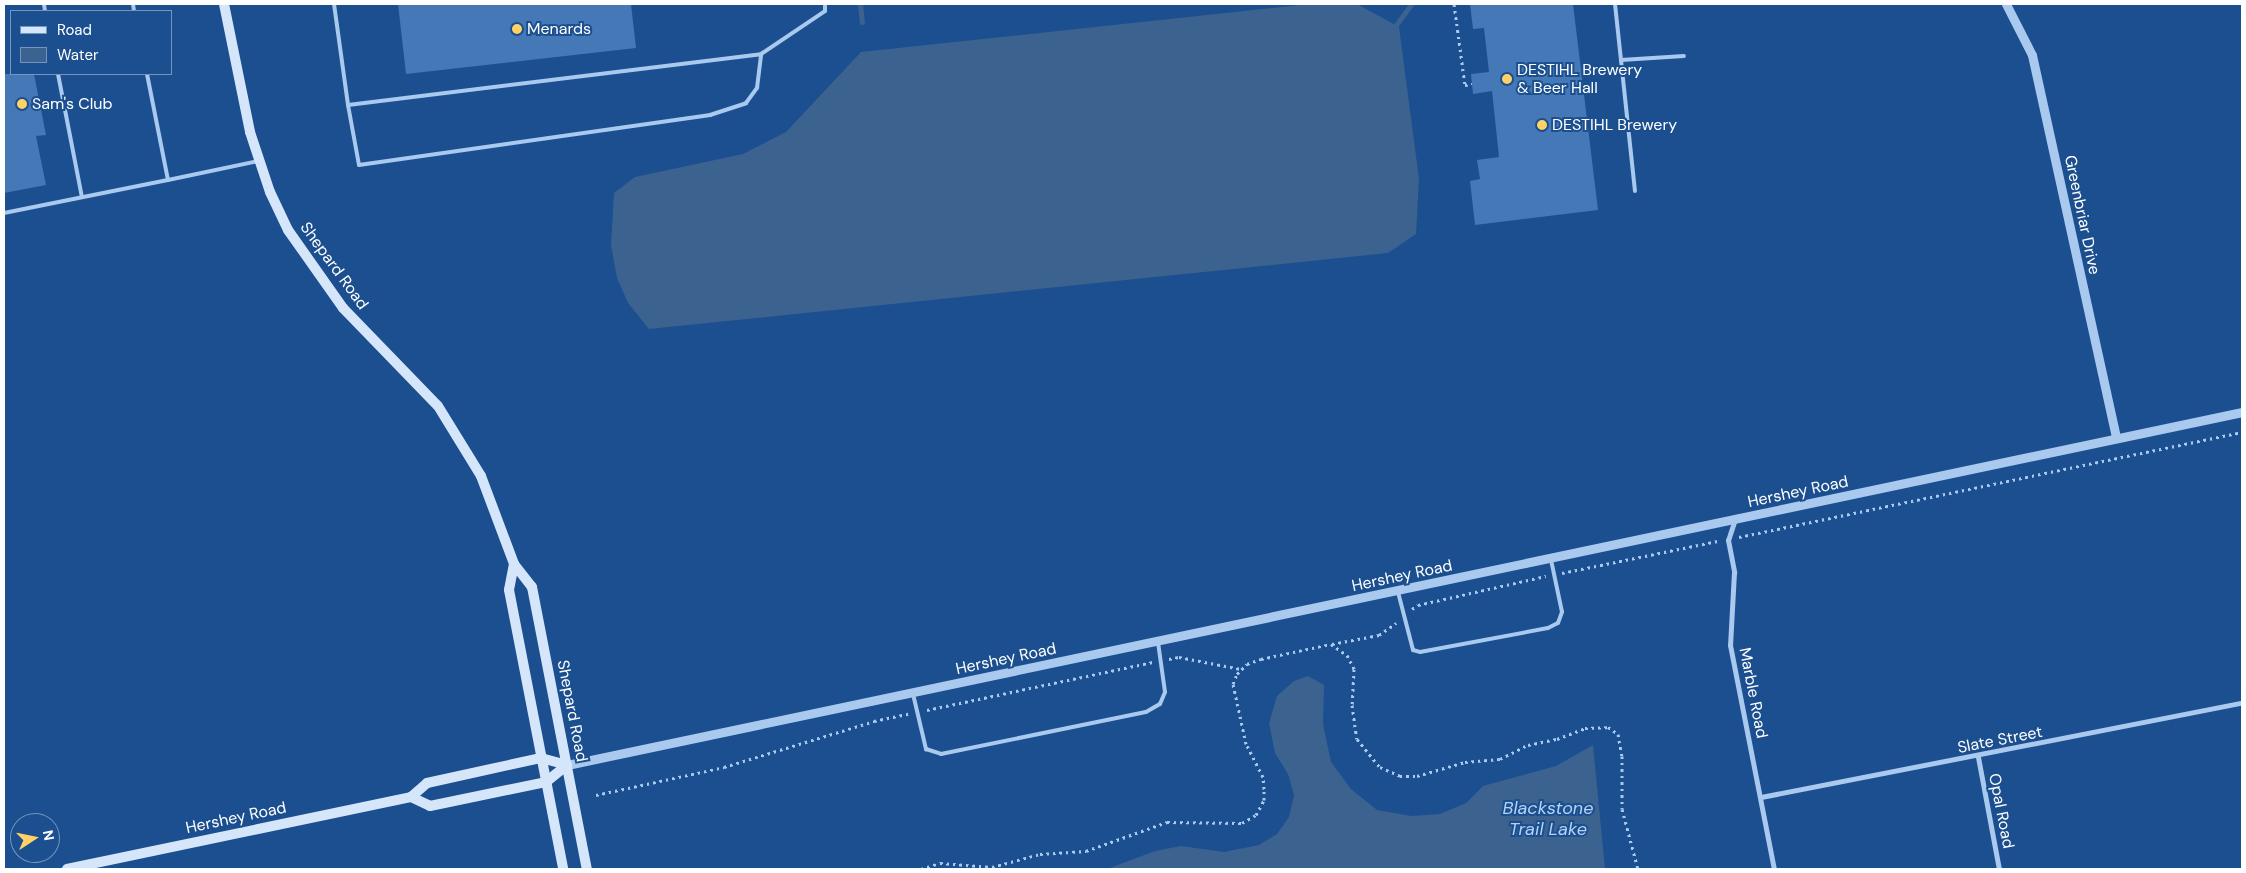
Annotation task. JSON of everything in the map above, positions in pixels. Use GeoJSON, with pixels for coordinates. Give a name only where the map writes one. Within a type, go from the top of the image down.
{"type":"FeatureCollection","features":[{"type":"Feature","properties":{"kind":"main road","name":"Shepard Road"},"geometry":{"type":"LineString","coordinates":[[224,4],[250,132],[259,161],[288,230],[317,274],[359,325],[438,406],[463,444],[494,504],[514,564],[532,587],[587,869]]}},
{"type":"Feature","properties":{"kind":"main road","name":"Shepard Road"},"geometry":{"type":"LineString","coordinates":[[514,564],[509,590],[563,869]]}},
{"type":"Feature","properties":{"kind":"main road","name":"Hershey Road"},"geometry":{"type":"LineString","coordinates":[[68,869],[412,797],[427,782],[541,758],[567,765]]}},
{"type":"Feature","properties":{"kind":"main road","name":"Hershey Road"},"geometry":{"type":"LineString","coordinates":[[412,797],[430,806],[546,782],[567,765]]}},
{"type":"Feature","properties":{"kind":"street","name":"Greenbriar Drive"},"geometry":{"type":"LineString","coordinates":[[2006,4],[2032,55],[2116,438]]}},
{"type":"Feature","properties":{"kind":"street","name":"Hershey Road"},"geometry":{"type":"LineString","coordinates":[[567,765],[1734,522],[2242,412]]}},
{"type":"Feature","properties":{"kind":"street","name":"Marble Road"},"geometry":{"type":"LineString","coordinates":[[1734,522],[1728,540],[1734,572],[1730,645],[1774,869]]}},
{"type":"Feature","properties":{"kind":"street","name":"Slate Street"},"geometry":{"type":"LineString","coordinates":[[1761,797],[1978,757],[2242,703]]}},
{"type":"Feature","properties":{"kind":"street","name":"Opal Road"},"geometry":{"type":"LineString","coordinates":[[1978,757],[1999,869]]}},
{"type":"Feature","properties":{"kind":"lane"},"geometry":{"type":"LineString","coordinates":[[334,4],[348,105],[359,165],[710,114],[746,103],[757,88],[761,54]]}},
{"type":"Feature","properties":{"kind":"lane"},"geometry":{"type":"LineString","coordinates":[[348,105],[761,54],[825,11],[825,4]]}},
{"type":"Feature","properties":{"kind":"lane"},"geometry":{"type":"LineString","coordinates":[[1615,4],[1635,191]]}},
{"type":"Feature","properties":{"kind":"lane"},"geometry":{"type":"LineString","coordinates":[[1621,60],[1684,56]]}},
{"type":"Feature","properties":{"kind":"lane"},"geometry":{"type":"LineString","coordinates":[[58,75],[82,197]]}},
{"type":"Feature","properties":{"kind":"lane"},"geometry":{"type":"LineString","coordinates":[[147,75],[168,180]]}},
{"type":"Feature","properties":{"kind":"lane"},"geometry":{"type":"LineString","coordinates":[[4,213],[259,161]]}},
{"type":"Feature","properties":{"kind":"lane"},"geometry":{"type":"LineString","coordinates":[[1398,592],[1413,650],[1420,652],[1548,628],[1558,623],[1562,612],[1551,560]]}},
{"type":"Feature","properties":{"kind":"lane"},"geometry":{"type":"LineString","coordinates":[[913,694],[926,749],[941,754],[1146,712],[1160,704],[1165,692],[1158,642]]}},
{"type":"Feature","properties":{"kind":"path"},"geometry":{"type":"LineString","coordinates":[[1454,4],[1464,85],[1472,84]]}},
{"type":"Feature","properties":{"kind":"path","name":"Hershey Road"},"geometry":{"type":"LineString","coordinates":[[921,869],[940,863],[992,867],[1040,854],[1086,851],[1167,822],[1242,823],[1256,815],[1264,800],[1264,788],[1263,776],[1246,744],[1233,684],[1237,674],[1247,664],[1261,659],[1379,635],[1418,605],[1554,574],[1728,540],[2242,432]]}},
{"type":"Feature","properties":{"kind":"path"},"geometry":{"type":"LineString","coordinates":[[1332,644],[1348,655],[1354,670],[1352,705],[1357,739],[1380,767],[1400,776],[1417,776],[1465,762],[1500,759],[1528,744],[1557,739],[1585,728],[1608,727],[1618,734],[1622,756],[1622,809],[1638,869]]}},
{"type":"Feature","properties":{"kind":"water"},"geometry":{"type":"Polygon","coordinates":[[[1309,4],[1357,4],[1399,27],[1419,179],[1416,234],[1388,253],[649,329],[628,303],[617,278],[611,245],[614,193],[635,177],[743,154],[786,132],[861,52],[1309,4]]]}},
{"type":"Feature","properties":{"kind":"water","name":"Blackstone Trail Lake"},"geometry":{"type":"Polygon","coordinates":[[[1308,676],[1324,685],[1323,724],[1331,762],[1351,789],[1377,810],[1411,816],[1440,814],[1466,803],[1483,786],[1556,766],[1593,745],[1605,869],[1107,869],[1155,851],[1181,846],[1224,852],[1259,845],[1277,834],[1289,817],[1294,795],[1288,774],[1275,753],[1269,723],[1277,696],[1294,681],[1308,676]]]}},
{"type":"Feature","properties":{"kind":"building","name":"Menards"},"geometry":{"type":"Polygon","coordinates":[[[398,4],[631,4],[636,48],[406,74],[398,4]]]}},
{"type":"Feature","properties":{"kind":"building","name":"DESTIHL Brewery"},"geometry":{"type":"Polygon","coordinates":[[[1470,4],[1573,4],[1598,210],[1475,225],[1470,181],[1480,179],[1477,160],[1499,157],[1492,91],[1473,94],[1471,74],[1489,72],[1484,28],[1473,29],[1470,4]]]}},
{"type":"Feature","properties":{"kind":"building","name":"Sam's Club"},"geometry":{"type":"Polygon","coordinates":[[[4,74],[34,75],[46,135],[36,136],[46,185],[4,193],[4,74]]]}},
{"type":"Feature","properties":{"kind":"waterway"},"geometry":{"type":"LineString","coordinates":[[860,4],[862,22]]}},
{"type":"Feature","properties":{"kind":"waterway"},"geometry":{"type":"LineString","coordinates":[[1396,25],[1411,4]]}},
{"type":"Feature","properties":{"kind":"place","name":"Menards"},"geometry":{"type":"Point","coordinates":[517,29]}},
{"type":"Feature","properties":{"kind":"place","name":"DESTIHL Brewery & Beer Hall"},"geometry":{"type":"Point","coordinates":[1507,79]}},
{"type":"Feature","properties":{"kind":"place","name":"Sam's Club"},"geometry":{"type":"Point","coordinates":[22,104]}},
{"type":"Feature","properties":{"kind":"place","name":"DESTIHL Brewery"},"geometry":{"type":"Point","coordinates":[1542,125]}}]}
